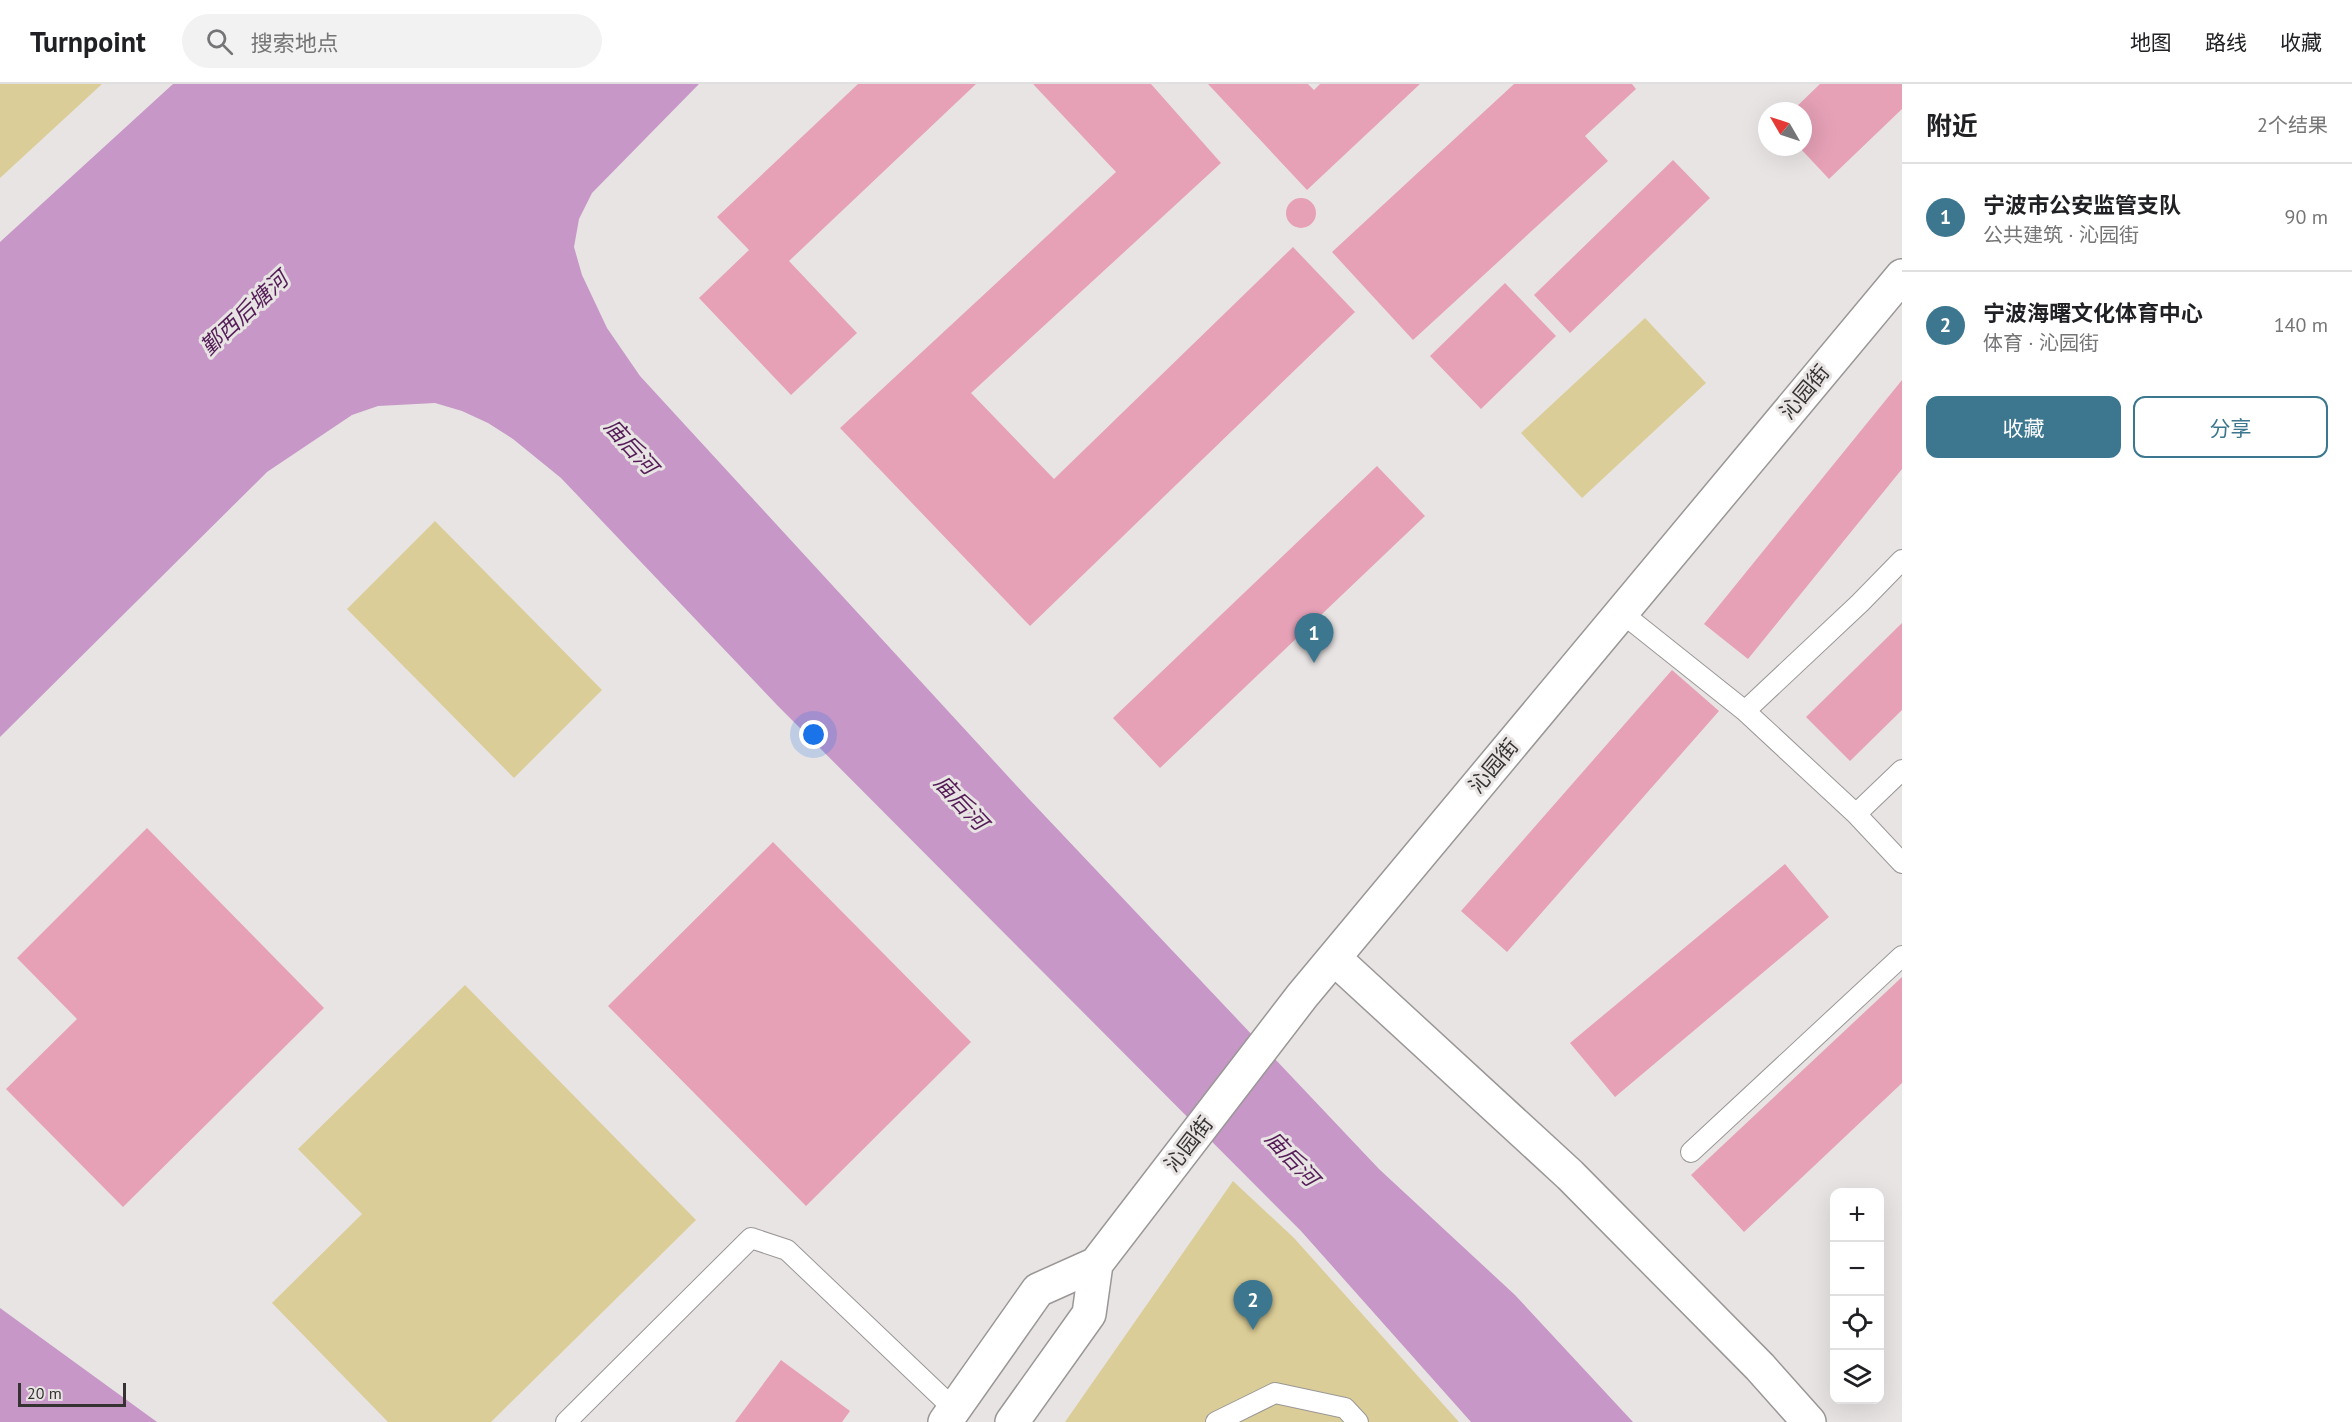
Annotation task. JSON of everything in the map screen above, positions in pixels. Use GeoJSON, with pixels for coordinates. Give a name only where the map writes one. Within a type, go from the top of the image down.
{"type":"FeatureCollection","features":[{"type":"Feature","properties":{"kind":"street","name":"沁园街"},"geometry":{"type":"LineString","coordinates":[[949,1416],[1038,1290],[1096,1264],[1189,1146],[1302,996],[1902,276]]}},
{"type":"Feature","properties":{"kind":"street"},"geometry":{"type":"LineString","coordinates":[[1334,958],[1570,1175],[1760,1367],[1809,1422]]}},
{"type":"Feature","properties":{"kind":"street"},"geometry":{"type":"LineString","coordinates":[[1012,1422],[1089,1314],[1096,1264]]}},
{"type":"Feature","properties":{"kind":"lane"},"geometry":{"type":"LineString","coordinates":[[1745,711],[1860,603],[1902,560]]}},
{"type":"Feature","properties":{"kind":"lane"},"geometry":{"type":"LineString","coordinates":[[1622,613],[1745,711],[1856,814],[1902,863]]}},
{"type":"Feature","properties":{"kind":"lane"},"geometry":{"type":"LineString","coordinates":[[1856,814],[1902,770]]}},
{"type":"Feature","properties":{"kind":"lane"},"geometry":{"type":"LineString","coordinates":[[1691,1152],[1902,956]]}},
{"type":"Feature","properties":{"kind":"lane"},"geometry":{"type":"LineString","coordinates":[[566,1422],[751,1238],[787,1250],[949,1416]]}},
{"type":"Feature","properties":{"kind":"lane"},"geometry":{"type":"LineString","coordinates":[[1216,1422],[1275,1393],[1345,1408],[1358,1422]]}},
{"type":"Feature","properties":{"kind":"shaded area"},"geometry":{"type":"Polygon","coordinates":[[[0,84],[102,84],[0,178],[0,84]]]}},
{"type":"Feature","properties":{"kind":"shaded area"},"geometry":{"type":"Polygon","coordinates":[[[1645,318],[1706,383],[1582,498],[1521,433],[1645,318]]]}},
{"type":"Feature","properties":{"kind":"shaded area"},"geometry":{"type":"Polygon","coordinates":[[[435,521],[602,690],[514,778],[347,609],[435,521]]]}},
{"type":"Feature","properties":{"kind":"shaded area"},"geometry":{"type":"Polygon","coordinates":[[[465,985],[696,1220],[491,1422],[388,1422],[272,1303],[362,1214],[298,1149],[465,985]]]}},
{"type":"Feature","properties":{"kind":"shaded area"},"geometry":{"type":"Polygon","coordinates":[[[1233,1181],[1294,1238],[1459,1422],[1065,1422],[1233,1181]]]}},
{"type":"Feature","properties":{"kind":"water"},"geometry":{"type":"Polygon","coordinates":[[[173,84],[699,84],[592,193],[579,219],[574,247],[582,275],[607,328],[640,376],[1027,797],[1379,1169],[1515,1295],[1633,1422],[1471,1422],[1301,1231],[777,705],[561,478],[513,439],[488,423],[462,411],[435,403],[378,406],[352,415],[267,472],[0,737],[0,242],[173,84]]]}},
{"type":"Feature","properties":{"kind":"water"},"geometry":{"type":"Polygon","coordinates":[[[0,1308],[157,1422],[0,1422],[0,1308]]]}},
{"type":"Feature","properties":{"kind":"building"},"geometry":{"type":"Polygon","coordinates":[[[858,84],[976,84],[789,261],[857,333],[791,395],[699,298],[749,250],[717,217],[858,84]]]}},
{"type":"Feature","properties":{"kind":"building"},"geometry":{"type":"Polygon","coordinates":[[[1033,84],[1151,84],[1221,163],[971,393],[1054,479],[1293,247],[1355,312],[1030,626],[840,428],[1116,172],[1033,84]]]}},
{"type":"Feature","properties":{"kind":"building"},"geometry":{"type":"Polygon","coordinates":[[[1208,84],[1308,84],[1314,90],[1320,84],[1420,84],[1307,190],[1208,84]]]}},
{"type":"Feature","properties":{"kind":"building"},"geometry":{"type":"Polygon","coordinates":[[[1514,84],[1632,84],[1636,89],[1585,136],[1608,161],[1413,340],[1332,252],[1514,84]]]}},
{"type":"Feature","properties":{"kind":"building"},"geometry":{"type":"Polygon","coordinates":[[[1820,84],[1902,84],[1902,109],[1829,179],[1807,156],[1812,156],[1812,102],[1801,102],[1820,84]]]}},
{"type":"Feature","properties":{"kind":"building"},"geometry":{"type":"Polygon","coordinates":[[[1673,160],[1710,198],[1570,333],[1534,295],[1673,160]]]}},
{"type":"Feature","properties":{"kind":"building"},"geometry":{"type":"Polygon","coordinates":[[[1301,198],[1307,199],[1315,207],[1315,219],[1307,227],[1301,228],[1295,227],[1287,219],[1286,213],[1287,207],[1295,199],[1301,198]]]}},
{"type":"Feature","properties":{"kind":"building"},"geometry":{"type":"Polygon","coordinates":[[[1505,283],[1556,336],[1481,409],[1430,356],[1505,283]]]}},
{"type":"Feature","properties":{"kind":"building"},"geometry":{"type":"Polygon","coordinates":[[[1902,380],[1902,469],[1748,659],[1704,624],[1902,380]]]}},
{"type":"Feature","properties":{"kind":"building"},"geometry":{"type":"Polygon","coordinates":[[[1377,466],[1425,516],[1160,768],[1113,718],[1377,466]]]}},
{"type":"Feature","properties":{"kind":"building"},"geometry":{"type":"Polygon","coordinates":[[[1902,623],[1902,710],[1850,761],[1806,717],[1902,623]]]}},
{"type":"Feature","properties":{"kind":"building"},"geometry":{"type":"Polygon","coordinates":[[[1672,670],[1719,711],[1507,952],[1461,911],[1672,670]]]}},
{"type":"Feature","properties":{"kind":"building"},"geometry":{"type":"Polygon","coordinates":[[[147,828],[324,1008],[123,1207],[6,1089],[77,1019],[17,958],[147,828]]]}},
{"type":"Feature","properties":{"kind":"building"},"geometry":{"type":"Polygon","coordinates":[[[773,842],[971,1042],[806,1206],[608,1006],[773,842]]]}},
{"type":"Feature","properties":{"kind":"building"},"geometry":{"type":"Polygon","coordinates":[[[1785,864],[1829,917],[1615,1097],[1570,1043],[1785,864]]]}},
{"type":"Feature","properties":{"kind":"building"},"geometry":{"type":"Polygon","coordinates":[[[1902,977],[1902,1083],[1744,1232],[1691,1175],[1902,977]]]}},
{"type":"Feature","properties":{"kind":"building"},"geometry":{"type":"Polygon","coordinates":[[[781,1360],[850,1411],[842,1422],[735,1422],[781,1360]]]}},
{"type":"Feature","properties":{"kind":"place","name":"宁波市公安监管支队"},"geometry":{"type":"Point","coordinates":[1314,663]}},
{"type":"Feature","properties":{"kind":"place","name":"宁波海曙文化体育中心"},"geometry":{"type":"Point","coordinates":[1253,1330]}},
{"type":"Feature","properties":{"kind":"water label","name":"鄞西后塘河"},"geometry":{"type":"Point","coordinates":[244,313]}},
{"type":"Feature","properties":{"kind":"water label","name":"庙后河"},"geometry":{"type":"Point","coordinates":[631,446]}},
{"type":"Feature","properties":{"kind":"water label","name":"庙后河"},"geometry":{"type":"Point","coordinates":[961,802]}},
{"type":"Feature","properties":{"kind":"water label","name":"庙后河"},"geometry":{"type":"Point","coordinates":[1292,1158]}}]}
